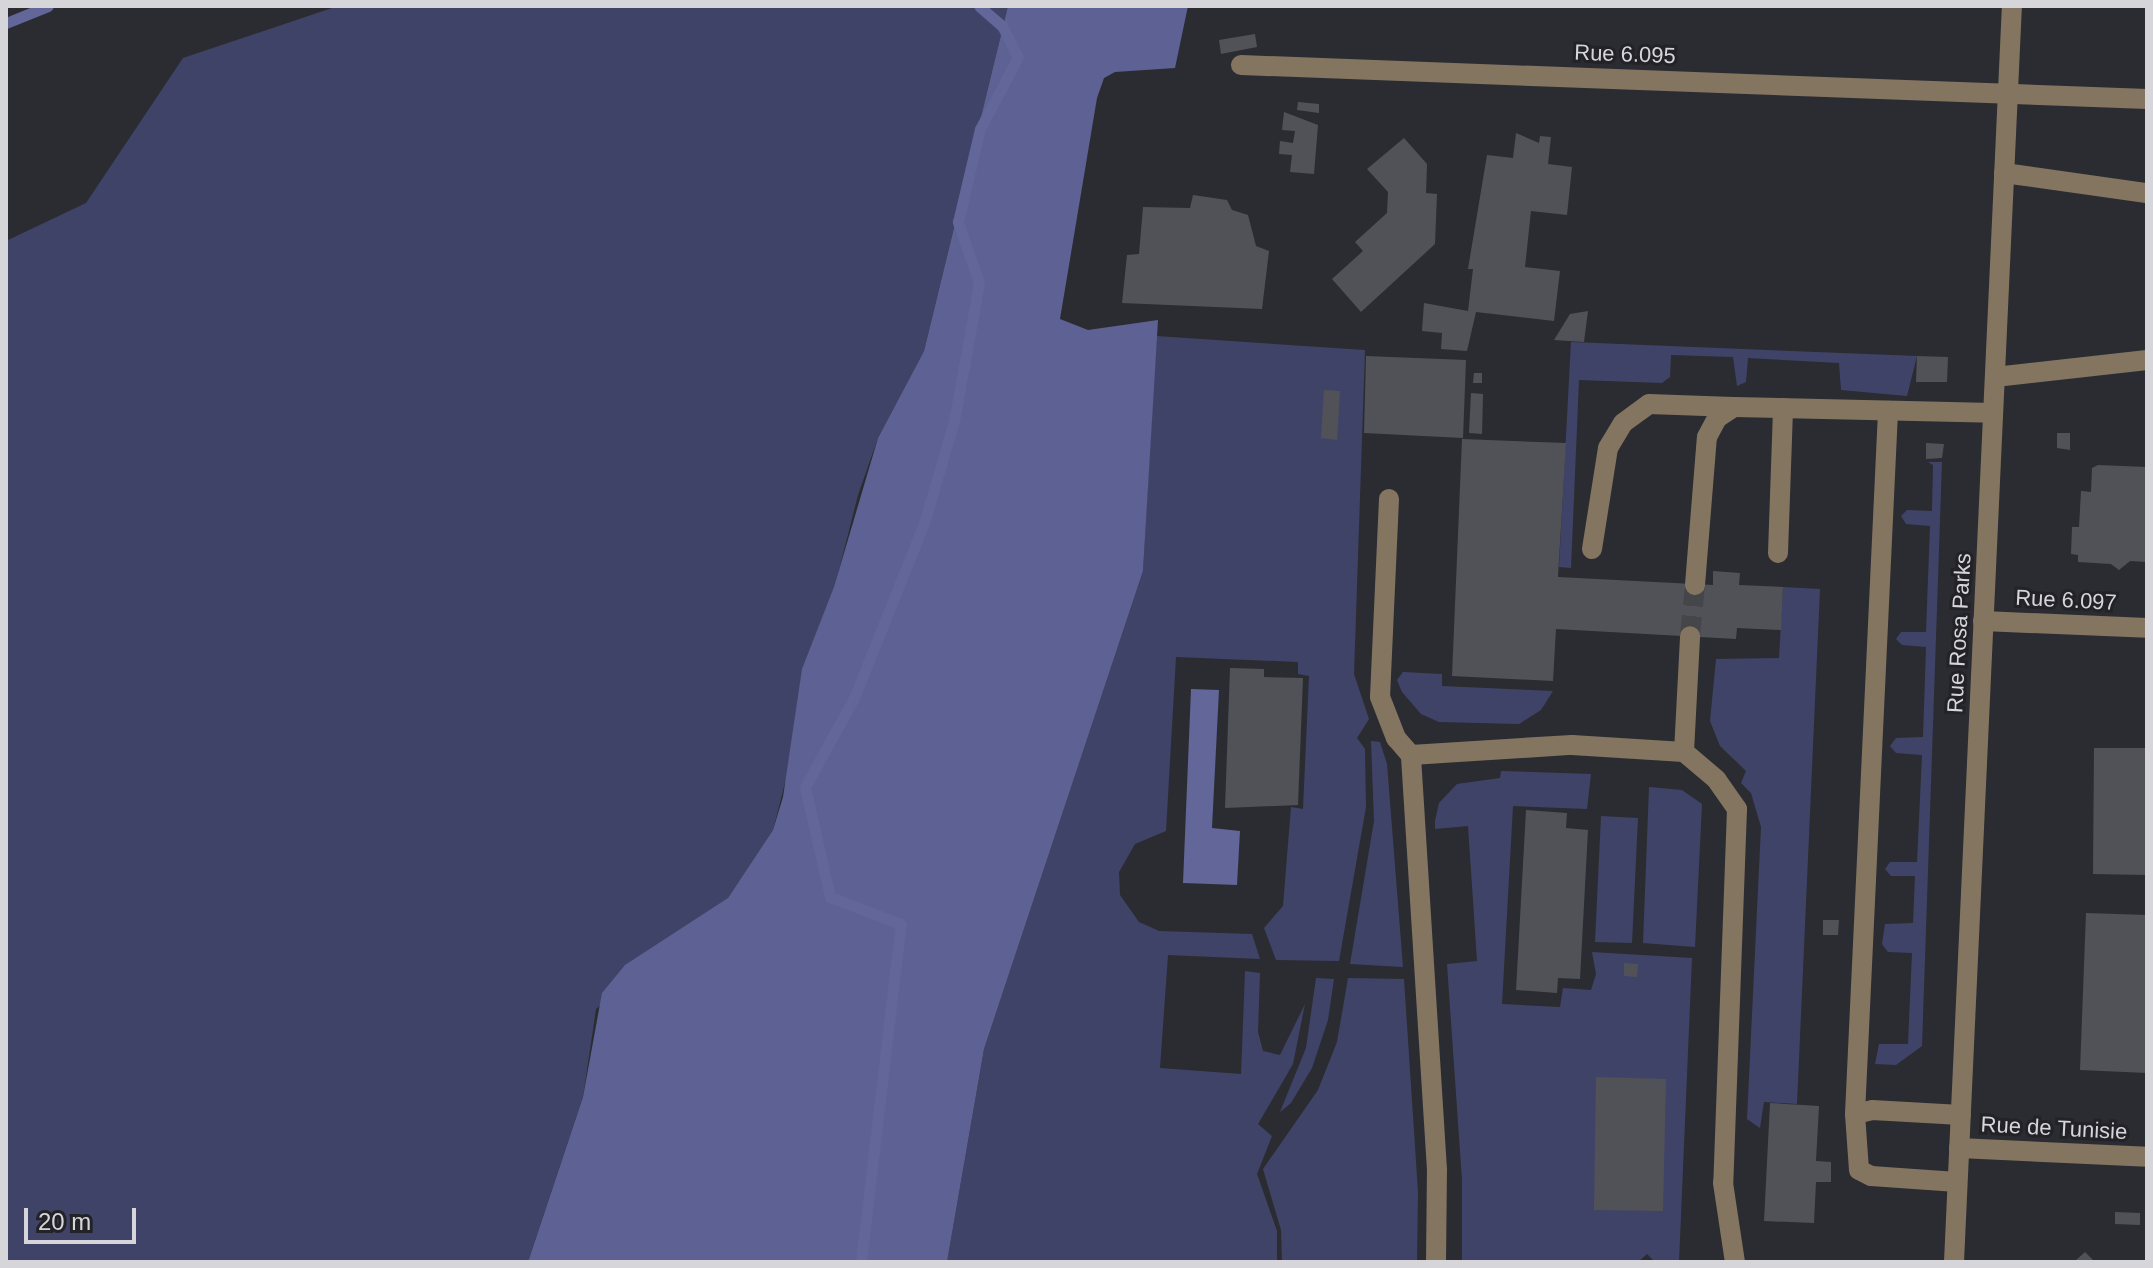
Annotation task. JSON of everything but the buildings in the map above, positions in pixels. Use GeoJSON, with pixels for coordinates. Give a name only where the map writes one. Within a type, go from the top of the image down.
{"type":"FeatureCollection","features":[{"type":"Feature","properties":{"kind":"street","name":"Rue Rosa Parks"},"geometry":{"type":"LineString","coordinates":[[1954,1262],[2012,6]]}},
{"type":"Feature","properties":{"kind":"street","name":"Rue 6.095"},"geometry":{"type":"LineString","coordinates":[[1241,65],[2008,91],[2147,99]]}},
{"type":"Feature","properties":{"kind":"street"},"geometry":{"type":"LineString","coordinates":[[2004,173],[2147,193]]}},
{"type":"Feature","properties":{"kind":"street"},"geometry":{"type":"LineString","coordinates":[[1995,377],[2147,360]]}},
{"type":"Feature","properties":{"kind":"street"},"geometry":{"type":"LineString","coordinates":[[1592,549],[1608,448],[1623,423],[1649,404],[1993,413]]}},
{"type":"Feature","properties":{"kind":"street"},"geometry":{"type":"LineString","coordinates":[[1695,585],[1707,437],[1717,418],[1734,407]]}},
{"type":"Feature","properties":{"kind":"street"},"geometry":{"type":"LineString","coordinates":[[1778,553],[1783,408]]}},
{"type":"Feature","properties":{"kind":"street"},"geometry":{"type":"LineString","coordinates":[[1888,411],[1855,1114],[1859,1170],[1871,1176],[1957,1182]]}},
{"type":"Feature","properties":{"kind":"street"},"geometry":{"type":"LineString","coordinates":[[1389,499],[1380,697],[1396,738],[1411,755],[1437,1170],[1436,1262]]}},
{"type":"Feature","properties":{"kind":"street","name":"Rue 6.097"},"geometry":{"type":"LineString","coordinates":[[1983,621],[2147,628]]}},
{"type":"Feature","properties":{"kind":"street"},"geometry":{"type":"LineString","coordinates":[[1684,752],[1690,636]]}},
{"type":"Feature","properties":{"kind":"street"},"geometry":{"type":"LineString","coordinates":[[1411,755],[1572,745],[1684,752],[1716,779],[1737,809],[1723,1183],[1735,1262]]}},
{"type":"Feature","properties":{"kind":"street"},"geometry":{"type":"LineString","coordinates":[[1855,1114],[1872,1110],[1961,1115]]}},
{"type":"Feature","properties":{"kind":"street","name":"Rue de Tunisie"},"geometry":{"type":"LineString","coordinates":[[1959,1148],[2147,1157]]}},
{"type":"Feature","properties":{"kind":"shaded area"},"geometry":{"type":"Polygon","coordinates":[[[338,6],[1008,6],[924,351],[878,438],[858,495],[773,830],[728,898],[596,1009],[583,1097],[528,1262],[6,1262],[6,241],[86,203],[183,58],[338,6]]]}},
{"type":"Feature","properties":{"kind":"shaded area"},"geometry":{"type":"Polygon","coordinates":[[[1008,6],[1188,6],[1175,68],[1115,72],[1104,78],[1097,98],[1060,319],[1088,330],[1158,320],[1143,571],[984,1049],[947,1262],[528,1262],[583,1097],[602,993],[625,965],[728,898],[773,830],[783,797],[802,669],[834,587],[878,438],[924,351],[1008,6]]]}},
{"type":"Feature","properties":{"kind":"shaded area"},"geometry":{"type":"Polygon","coordinates":[[[1156,336],[1365,350],[1354,674],[1369,719],[1357,738],[1365,749],[1366,807],[1339,961],[1276,960],[1264,928],[1283,906],[1291,807],[1303,809],[1309,676],[1298,674],[1298,662],[1176,657],[1166,831],[1135,844],[1119,872],[1120,895],[1139,922],[1159,931],[1252,934],[1260,959],[1168,955],[1160,1068],[1241,1074],[1245,971],[1260,973],[1258,1032],[1263,1051],[1280,1055],[1305,1004],[1293,1064],[1258,1124],[1272,1136],[1257,1174],[1277,1231],[1277,1262],[947,1262],[984,1049],[1143,571],[1156,336]]]}},
{"type":"Feature","properties":{"kind":"shaded area"},"geometry":{"type":"Polygon","coordinates":[[[1571,342],[1917,356],[1907,396],[1841,390],[1839,363],[1748,358],[1746,382],[1737,386],[1733,357],[1671,355],[1670,377],[1662,383],[1579,380],[1571,568],[1559,567],[1571,342]]]}},
{"type":"Feature","properties":{"kind":"shaded area"},"geometry":{"type":"Polygon","coordinates":[[[1928,462],[1942,462],[1922,1046],[1896,1065],[1875,1064],[1879,1044],[1908,1044],[1912,953],[1888,952],[1882,944],[1885,924],[1913,923],[1915,876],[1891,876],[1885,869],[1890,862],[1917,862],[1922,755],[1896,753],[1890,746],[1896,738],[1923,737],[1926,647],[1902,645],[1896,639],[1901,632],[1926,632],[1930,526],[1906,524],[1901,516],[1907,510],[1932,511],[1933,465],[1928,462]]]}},
{"type":"Feature","properties":{"kind":"shaded area"},"geometry":{"type":"Polygon","coordinates":[[[1783,587],[1820,589],[1797,1104],[1764,1102],[1760,1128],[1747,1119],[1761,827],[1751,793],[1741,783],[1746,771],[1720,746],[1710,721],[1716,659],[1779,658],[1783,587]]]}},
{"type":"Feature","properties":{"kind":"shaded area"},"geometry":{"type":"Polygon","coordinates":[[[1403,672],[1442,674],[1442,686],[1553,691],[1541,710],[1519,724],[1439,722],[1421,714],[1402,692],[1397,680],[1403,672]]]}},
{"type":"Feature","properties":{"kind":"shaded area"},"geometry":{"type":"Polygon","coordinates":[[[1191,689],[1219,690],[1212,828],[1240,831],[1237,885],[1183,883],[1191,689]]]}},
{"type":"Feature","properties":{"kind":"shaded area"},"geometry":{"type":"Polygon","coordinates":[[[1371,741],[1380,742],[1387,764],[1403,967],[1350,964],[1374,821],[1371,741]]]}},
{"type":"Feature","properties":{"kind":"shaded area"},"geometry":{"type":"Polygon","coordinates":[[[1501,771],[1591,774],[1587,809],[1513,806],[1502,1004],[1560,1007],[1563,988],[1591,990],[1596,974],[1592,952],[1692,958],[1679,1262],[1655,1262],[1647,1254],[1638,1262],[1462,1262],[1462,1180],[1447,964],[1477,961],[1468,826],[1435,829],[1435,821],[1439,803],[1457,784],[1500,778],[1501,771]]]}},
{"type":"Feature","properties":{"kind":"shaded area"},"geometry":{"type":"Polygon","coordinates":[[[1649,787],[1682,790],[1702,804],[1695,947],[1643,943],[1649,787]]]}},
{"type":"Feature","properties":{"kind":"shaded area"},"geometry":{"type":"Polygon","coordinates":[[[1601,816],[1638,818],[1632,943],[1595,942],[1601,816]]]}},
{"type":"Feature","properties":{"kind":"shaded area"},"geometry":{"type":"Polygon","coordinates":[[[1316,978],[1334,979],[1328,1020],[1312,1068],[1291,1103],[1280,1112],[1306,1048],[1316,978]]]}},
{"type":"Feature","properties":{"kind":"shaded area"},"geometry":{"type":"Polygon","coordinates":[[[1348,978],[1404,979],[1418,1192],[1417,1262],[1282,1262],[1281,1230],[1263,1169],[1318,1090],[1337,1042],[1348,978]]]}},
{"type":"Feature","properties":{"kind":"waterway"},"geometry":{"type":"LineString","coordinates":[[6,23],[48,6]]}},
{"type":"Feature","properties":{"kind":"waterway"},"geometry":{"type":"LineString","coordinates":[[861,1262],[901,924],[830,897],[805,787],[854,698],[924,523],[954,421],[979,283],[958,222],[980,129],[1018,57],[1002,26],[979,6]]}},
{"type":"Feature","properties":{"kind":"tunnel"},"geometry":{"type":"LineString","coordinates":[[1690,636],[1695,585]]}}]}
